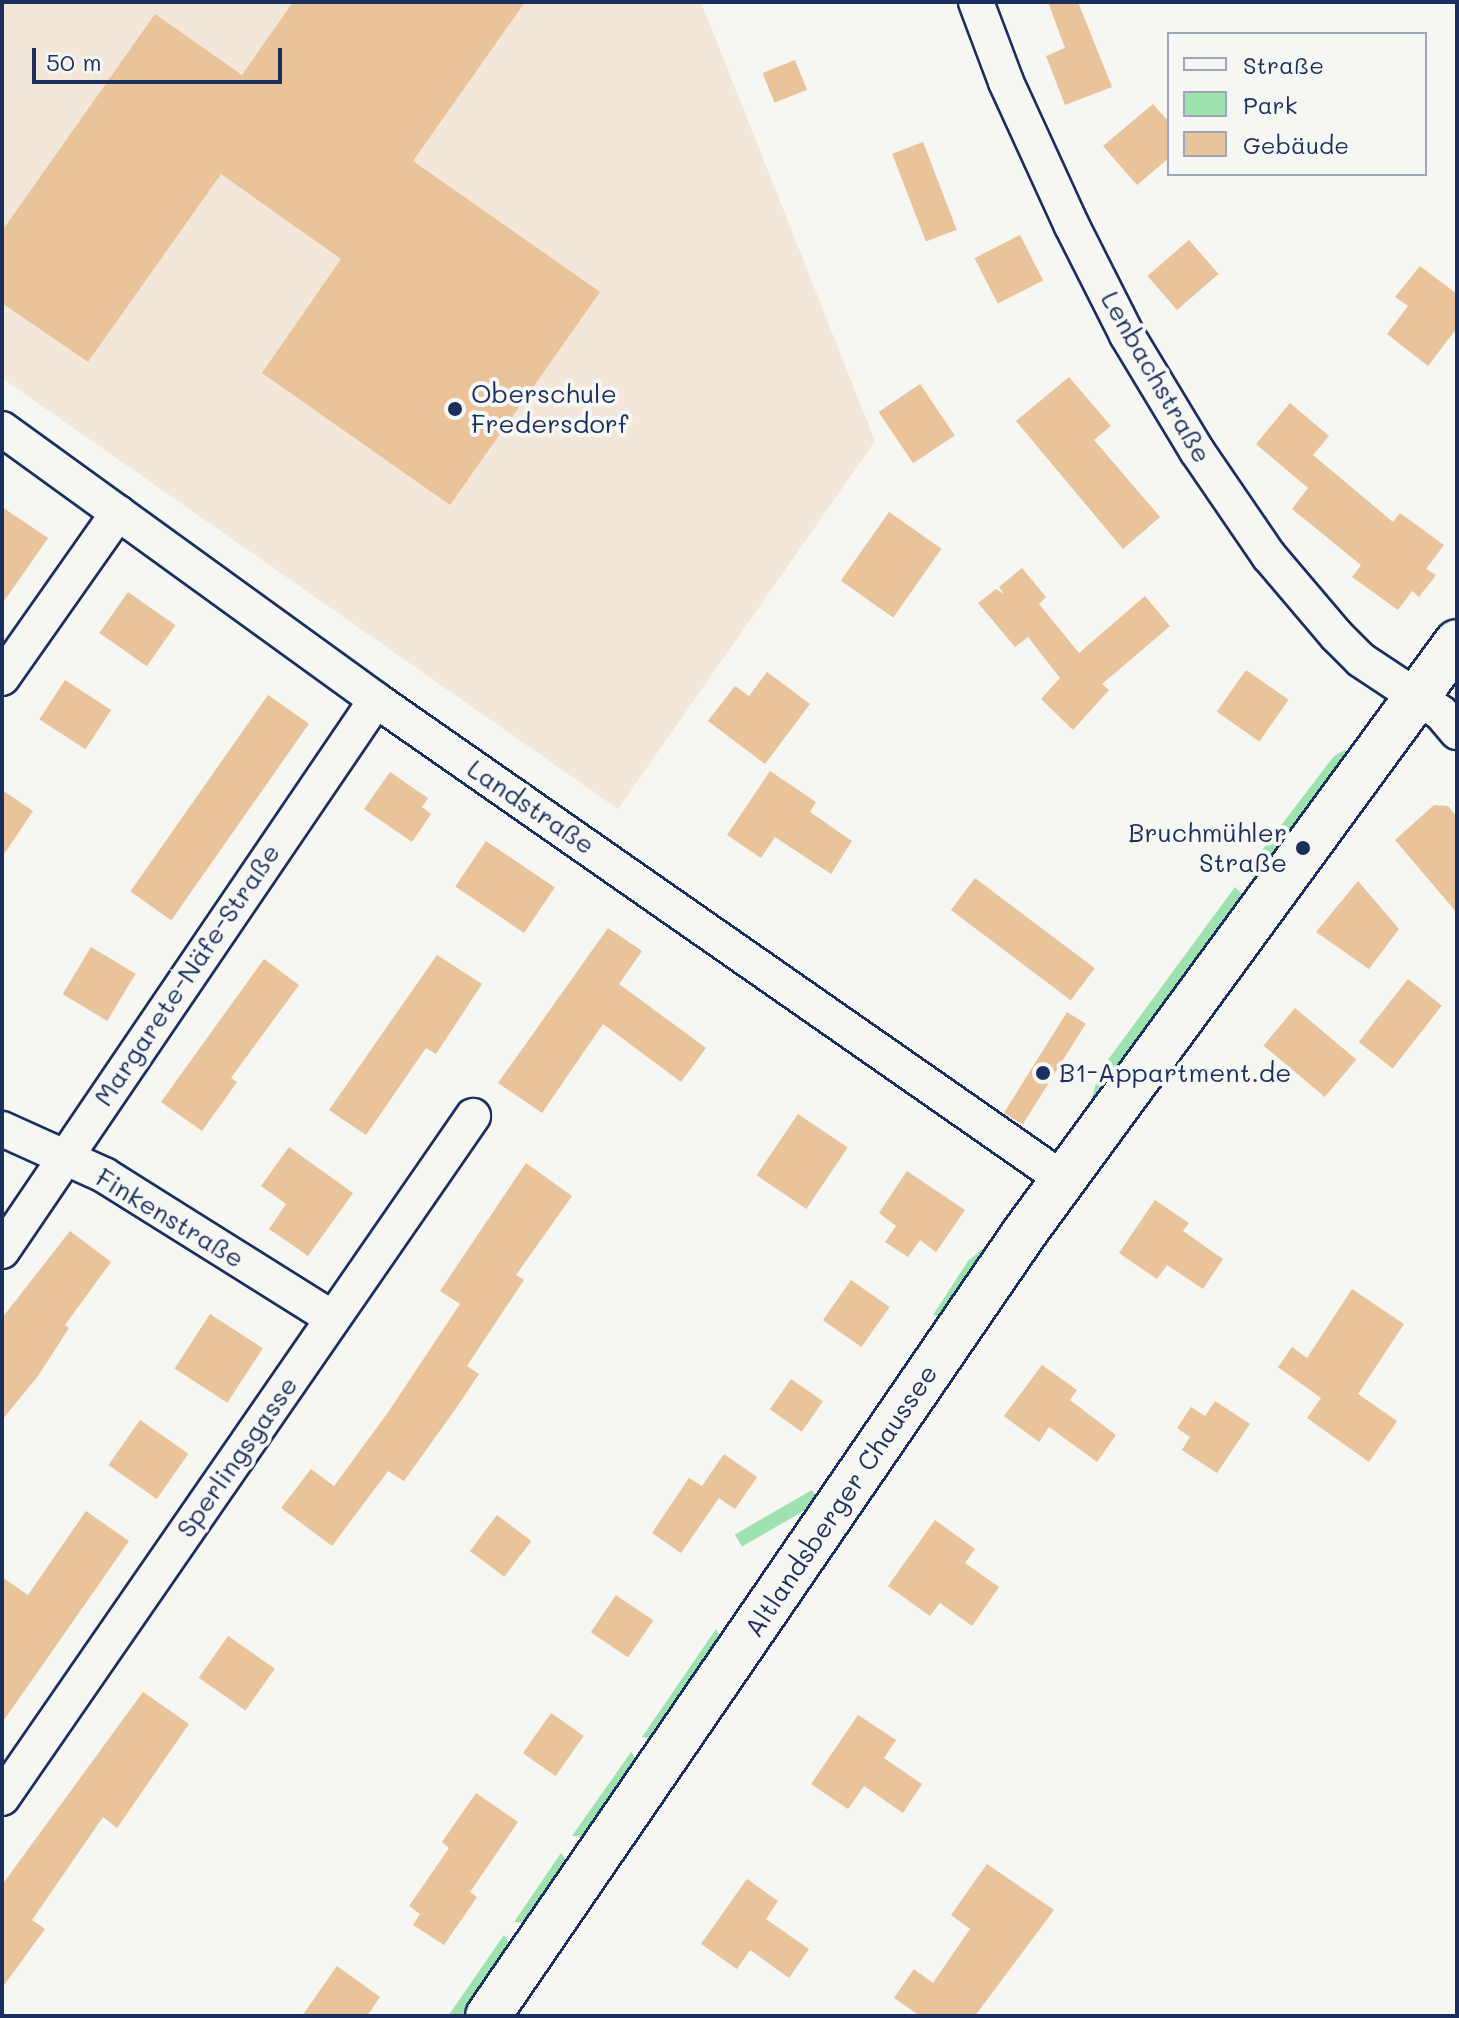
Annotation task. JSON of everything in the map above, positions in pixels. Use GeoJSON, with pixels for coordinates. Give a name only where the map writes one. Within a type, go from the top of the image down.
{"type":"FeatureCollection","features":[{"type":"Feature","properties":{"kind":"main road","name":"Altlandsberger Chaussee"},"geometry":{"type":"LineString","coordinates":[[488,2016],[1064,1180],[1200,989],[1457,642]]}},
{"type":"Feature","properties":{"kind":"street","name":"Lenbachstraße"},"geometry":{"type":"LineString","coordinates":[[976,2],[1006,82],[1072,226],[1127,335],[1197,451],[1269,556],[1336,635],[1361,660],[1417,695]]}},
{"type":"Feature","properties":{"kind":"street","name":"Landstraße"},"geometry":{"type":"LineString","coordinates":[[2,429],[376,700],[1064,1180]]}},
{"type":"Feature","properties":{"kind":"street"},"geometry":{"type":"LineString","coordinates":[[2,678],[118,513]]}},
{"type":"Feature","properties":{"kind":"street"},"geometry":{"type":"LineString","coordinates":[[1417,695],[1457,732]]}},
{"type":"Feature","properties":{"kind":"street","name":"Margarete-Näfe-Straße"},"geometry":{"type":"LineString","coordinates":[[2,1251],[376,700]]}},
{"type":"Feature","properties":{"kind":"street","name":"Sperlingsgasse"},"geometry":{"type":"LineString","coordinates":[[2,1798],[473,1116]]}},
{"type":"Feature","properties":{"kind":"street","name":"Finkenstraße"},"geometry":{"type":"LineString","coordinates":[[2,1129],[104,1175],[332,1318]]}},
{"type":"Feature","properties":{"kind":"shaded area","name":"Oberschule Fredersdorf"},"geometry":{"type":"Polygon","coordinates":[[[2,2],[701,2],[875,441],[618,809],[2,378],[2,2]]]}},
{"type":"Feature","properties":{"kind":"green space"},"geometry":{"type":"Polygon","coordinates":[[[1345,750],[1354,757],[1262,878],[1252,877],[1246,871],[1334,756],[1345,750]]]}},
{"type":"Feature","properties":{"kind":"green space"},"geometry":{"type":"Polygon","coordinates":[[[1235,887],[1248,900],[1088,1112],[1099,1072],[1235,887]]]}},
{"type":"Feature","properties":{"kind":"green space"},"geometry":{"type":"Polygon","coordinates":[[[1003,1231],[946,1318],[933,1315],[968,1261],[1003,1231]]]}},
{"type":"Feature","properties":{"kind":"green space"},"geometry":{"type":"Polygon","coordinates":[[[812,1490],[819,1502],[742,1547],[735,1534],[812,1490]]]}},
{"type":"Feature","properties":{"kind":"green space"},"geometry":{"type":"Polygon","coordinates":[[[716,1629],[723,1641],[654,1739],[642,1737],[716,1629]]]}},
{"type":"Feature","properties":{"kind":"green space"},"geometry":{"type":"Polygon","coordinates":[[[631,1752],[638,1762],[586,1837],[572,1836],[631,1752]]]}},
{"type":"Feature","properties":{"kind":"green space"},"geometry":{"type":"Polygon","coordinates":[[[561,1853],[568,1863],[526,1923],[514,1922],[561,1853]]]}},
{"type":"Feature","properties":{"kind":"green space"},"geometry":{"type":"Polygon","coordinates":[[[504,1935],[511,1946],[461,2016],[448,2016],[504,1935]]]}},
{"type":"Feature","properties":{"kind":"building"},"geometry":{"type":"Polygon","coordinates":[[[293,2],[525,2],[413,161],[600,292],[450,505],[262,373],[341,259],[221,174],[88,362],[2,303],[2,231],[155,14],[242,75],[293,2]]]}},
{"type":"Feature","properties":{"kind":"building"},"geometry":{"type":"Polygon","coordinates":[[[1048,2],[1078,2],[1112,87],[1065,105],[1046,56],[1065,48],[1048,2]]]}},
{"type":"Feature","properties":{"kind":"building"},"geometry":{"type":"Polygon","coordinates":[[[795,60],[807,90],[775,103],[763,73],[795,60]]]}},
{"type":"Feature","properties":{"kind":"building"},"geometry":{"type":"Polygon","coordinates":[[[1153,104],[1167,120],[1167,160],[1137,185],[1103,146],[1153,104]]]}},
{"type":"Feature","properties":{"kind":"building"},"geometry":{"type":"Polygon","coordinates":[[[923,142],[957,230],[926,242],[892,154],[923,142]]]}},
{"type":"Feature","properties":{"kind":"building"},"geometry":{"type":"Polygon","coordinates":[[[1020,235],[1043,280],[998,304],[975,258],[1020,235]]]}},
{"type":"Feature","properties":{"kind":"building"},"geometry":{"type":"Polygon","coordinates":[[[1189,240],[1219,274],[1177,310],[1147,276],[1189,240]]]}},
{"type":"Feature","properties":{"kind":"building"},"geometry":{"type":"Polygon","coordinates":[[[1420,266],[1457,294],[1457,328],[1428,366],[1387,334],[1408,306],[1395,297],[1420,266]]]}},
{"type":"Feature","properties":{"kind":"building"},"geometry":{"type":"Polygon","coordinates":[[[1069,377],[1111,426],[1094,440],[1160,517],[1123,549],[1016,421],[1069,377]]]}},
{"type":"Feature","properties":{"kind":"building"},"geometry":{"type":"Polygon","coordinates":[[[920,384],[955,435],[913,463],[879,412],[920,384]]]}},
{"type":"Feature","properties":{"kind":"building"},"geometry":{"type":"Polygon","coordinates":[[[1290,403],[1329,436],[1313,455],[1393,522],[1400,513],[1444,545],[1426,569],[1436,575],[1419,597],[1412,591],[1398,610],[1352,577],[1361,565],[1292,509],[1308,488],[1256,444],[1290,403]]]}},
{"type":"Feature","properties":{"kind":"building"},"geometry":{"type":"Polygon","coordinates":[[[2,507],[48,538],[2,604],[2,507]]]}},
{"type":"Feature","properties":{"kind":"building"},"geometry":{"type":"Polygon","coordinates":[[[889,512],[941,549],[893,618],[841,581],[889,512]]]}},
{"type":"Feature","properties":{"kind":"building"},"geometry":{"type":"Polygon","coordinates":[[[1022,568],[1046,597],[1039,604],[1079,653],[1145,596],[1170,626],[1102,684],[1109,690],[1073,730],[1041,699],[1060,678],[1028,637],[1015,647],[978,603],[996,589],[1004,594],[999,587],[1022,568]]]}},
{"type":"Feature","properties":{"kind":"building"},"geometry":{"type":"Polygon","coordinates":[[[128,592],[176,625],[147,666],[99,633],[128,592]]]}},
{"type":"Feature","properties":{"kind":"building"},"geometry":{"type":"Polygon","coordinates":[[[1246,670],[1289,700],[1259,742],[1217,712],[1246,670]]]}},
{"type":"Feature","properties":{"kind":"building"},"geometry":{"type":"Polygon","coordinates":[[[767,672],[810,704],[765,764],[708,721],[735,686],[749,696],[767,672]]]}},
{"type":"Feature","properties":{"kind":"building"},"geometry":{"type":"Polygon","coordinates":[[[65,680],[111,710],[86,749],[39,719],[65,680]]]}},
{"type":"Feature","properties":{"kind":"building"},"geometry":{"type":"Polygon","coordinates":[[[268,695],[309,724],[171,920],[130,892],[268,695]]]}},
{"type":"Feature","properties":{"kind":"building"},"geometry":{"type":"Polygon","coordinates":[[[770,771],[816,802],[810,812],[852,841],[831,874],[775,837],[761,858],[727,835],[770,771]]]}},
{"type":"Feature","properties":{"kind":"building"},"geometry":{"type":"Polygon","coordinates":[[[390,772],[428,798],[422,807],[431,814],[412,842],[364,809],[390,772]]]}},
{"type":"Feature","properties":{"kind":"building"},"geometry":{"type":"Polygon","coordinates":[[[2,790],[33,811],[2,857],[2,790]]]}},
{"type":"Feature","properties":{"kind":"building"},"geometry":{"type":"Polygon","coordinates":[[[1434,805],[1448,806],[1457,817],[1457,913],[1395,840],[1434,805]]]}},
{"type":"Feature","properties":{"kind":"building"},"geometry":{"type":"Polygon","coordinates":[[[486,841],[555,887],[524,933],[455,887],[486,841]]]}},
{"type":"Feature","properties":{"kind":"building"},"geometry":{"type":"Polygon","coordinates":[[[975,878],[1095,968],[1071,1000],[951,910],[975,878]]]}},
{"type":"Feature","properties":{"kind":"building"},"geometry":{"type":"Polygon","coordinates":[[[1358,881],[1399,929],[1369,969],[1316,932],[1358,881]]]}},
{"type":"Feature","properties":{"kind":"building"},"geometry":{"type":"Polygon","coordinates":[[[608,928],[642,951],[619,984],[706,1048],[681,1082],[603,1024],[542,1113],[498,1083],[608,928]]]}},
{"type":"Feature","properties":{"kind":"building"},"geometry":{"type":"Polygon","coordinates":[[[91,947],[136,974],[107,1021],[63,994],[91,947]]]}},
{"type":"Feature","properties":{"kind":"building"},"geometry":{"type":"Polygon","coordinates":[[[437,955],[482,984],[436,1054],[426,1048],[366,1135],[329,1110],[437,955]]]}},
{"type":"Feature","properties":{"kind":"building"},"geometry":{"type":"Polygon","coordinates":[[[264,959],[299,985],[231,1078],[237,1082],[202,1131],[161,1102],[264,959]]]}},
{"type":"Feature","properties":{"kind":"building"},"geometry":{"type":"Polygon","coordinates":[[[1408,979],[1442,1005],[1393,1069],[1359,1042],[1408,979]]]}},
{"type":"Feature","properties":{"kind":"building"},"geometry":{"type":"Polygon","coordinates":[[[1295,1008],[1356,1059],[1325,1097],[1264,1046],[1295,1008]]]}},
{"type":"Feature","properties":{"kind":"building"},"geometry":{"type":"Polygon","coordinates":[[[1067,1012],[1086,1024],[1023,1125],[1004,1113],[1067,1012]]]}},
{"type":"Feature","properties":{"kind":"building"},"geometry":{"type":"Polygon","coordinates":[[[798,1114],[848,1148],[806,1209],[757,1175],[798,1114]]]}},
{"type":"Feature","properties":{"kind":"building"},"geometry":{"type":"Polygon","coordinates":[[[289,1147],[353,1193],[308,1256],[269,1229],[286,1204],[261,1186],[289,1147]]]}},
{"type":"Feature","properties":{"kind":"building"},"geometry":{"type":"Polygon","coordinates":[[[526,1163],[572,1196],[516,1275],[524,1280],[467,1366],[479,1374],[454,1411],[404,1481],[388,1471],[332,1546],[281,1508],[311,1469],[334,1486],[389,1411],[460,1304],[440,1291],[526,1163]]]}},
{"type":"Feature","properties":{"kind":"building"},"geometry":{"type":"Polygon","coordinates":[[[907,1171],[965,1210],[936,1252],[920,1240],[908,1257],[885,1242],[896,1226],[879,1213],[907,1171]]]}},
{"type":"Feature","properties":{"kind":"building"},"geometry":{"type":"Polygon","coordinates":[[[1155,1200],[1189,1223],[1183,1231],[1223,1259],[1203,1289],[1167,1265],[1157,1279],[1119,1253],[1155,1200]]]}},
{"type":"Feature","properties":{"kind":"building"},"geometry":{"type":"Polygon","coordinates":[[[70,1231],[111,1262],[65,1325],[69,1328],[38,1376],[2,1420],[2,1318],[70,1231]]]}},
{"type":"Feature","properties":{"kind":"building"},"geometry":{"type":"Polygon","coordinates":[[[851,1280],[890,1307],[861,1347],[823,1320],[851,1280]]]}},
{"type":"Feature","properties":{"kind":"building"},"geometry":{"type":"Polygon","coordinates":[[[1352,1289],[1404,1324],[1358,1394],[1397,1421],[1369,1462],[1307,1418],[1321,1398],[1278,1367],[1292,1347],[1307,1358],[1352,1289]]]}},
{"type":"Feature","properties":{"kind":"building"},"geometry":{"type":"Polygon","coordinates":[[[210,1314],[263,1348],[227,1403],[175,1369],[210,1314]]]}},
{"type":"Feature","properties":{"kind":"building"},"geometry":{"type":"Polygon","coordinates":[[[1042,1365],[1077,1390],[1070,1400],[1116,1435],[1097,1462],[1049,1427],[1039,1442],[1004,1416],[1042,1365]]]}},
{"type":"Feature","properties":{"kind":"building"},"geometry":{"type":"Polygon","coordinates":[[[791,1379],[823,1401],[802,1432],[770,1409],[791,1379]]]}},
{"type":"Feature","properties":{"kind":"building"},"geometry":{"type":"Polygon","coordinates":[[[1215,1401],[1250,1424],[1217,1473],[1182,1450],[1190,1437],[1177,1428],[1191,1407],[1205,1416],[1215,1401]]]}},
{"type":"Feature","properties":{"kind":"building"},"geometry":{"type":"Polygon","coordinates":[[[140,1420],[188,1454],[157,1499],[108,1465],[140,1420]]]}},
{"type":"Feature","properties":{"kind":"building"},"geometry":{"type":"Polygon","coordinates":[[[724,1454],[757,1477],[735,1509],[719,1498],[681,1553],[652,1533],[689,1478],[702,1486],[724,1454]]]}},
{"type":"Feature","properties":{"kind":"building"},"geometry":{"type":"Polygon","coordinates":[[[86,1511],[129,1541],[2,1723],[2,1577],[28,1595],[86,1511]]]}},
{"type":"Feature","properties":{"kind":"building"},"geometry":{"type":"Polygon","coordinates":[[[497,1515],[531,1541],[504,1577],[470,1551],[497,1515]]]}},
{"type":"Feature","properties":{"kind":"building"},"geometry":{"type":"Polygon","coordinates":[[[935,1520],[975,1549],[965,1563],[999,1587],[972,1626],[940,1603],[930,1616],[888,1586],[935,1520]]]}},
{"type":"Feature","properties":{"kind":"building"},"geometry":{"type":"Polygon","coordinates":[[[616,1595],[653,1620],[628,1657],[591,1632],[616,1595]]]}},
{"type":"Feature","properties":{"kind":"building"},"geometry":{"type":"Polygon","coordinates":[[[228,1636],[275,1669],[245,1710],[199,1678],[228,1636]]]}},
{"type":"Feature","properties":{"kind":"building"},"geometry":{"type":"Polygon","coordinates":[[[143,1692],[189,1724],[117,1828],[103,1817],[32,1920],[45,1929],[2,1988],[2,1885],[143,1692]]]}},
{"type":"Feature","properties":{"kind":"building"},"geometry":{"type":"Polygon","coordinates":[[[551,1713],[584,1736],[556,1776],[523,1753],[551,1713]]]}},
{"type":"Feature","properties":{"kind":"building"},"geometry":{"type":"Polygon","coordinates":[[[858,1715],[896,1740],[884,1758],[922,1784],[903,1813],[864,1786],[848,1809],[811,1784],[858,1715]]]}},
{"type":"Feature","properties":{"kind":"building"},"geometry":{"type":"Polygon","coordinates":[[[476,1793],[518,1822],[470,1892],[477,1897],[444,1945],[413,1925],[420,1914],[409,1906],[449,1848],[442,1842],[476,1793]]]}},
{"type":"Feature","properties":{"kind":"building"},"geometry":{"type":"Polygon","coordinates":[[[987,1864],[1054,1910],[975,2016],[920,2016],[894,1998],[914,1969],[933,1983],[970,1929],[951,1915],[987,1864]]]}},
{"type":"Feature","properties":{"kind":"building"},"geometry":{"type":"Polygon","coordinates":[[[747,1879],[778,1901],[766,1919],[809,1949],[789,1978],[750,1950],[737,1969],[701,1944],[747,1879]]]}},
{"type":"Feature","properties":{"kind":"building"},"geometry":{"type":"Polygon","coordinates":[[[337,1966],[380,1997],[367,2016],[302,2016],[337,1966]]]}},
{"type":"Feature","properties":{"kind":"place","name":"Oberschule Fredersdorf"},"geometry":{"type":"Point","coordinates":[455,409]}},
{"type":"Feature","properties":{"kind":"place","name":"Bruchmühler Straße"},"geometry":{"type":"Point","coordinates":[1303,848]}},
{"type":"Feature","properties":{"kind":"place","name":"B1-Appartment.de"},"geometry":{"type":"Point","coordinates":[1043,1073]}}]}
